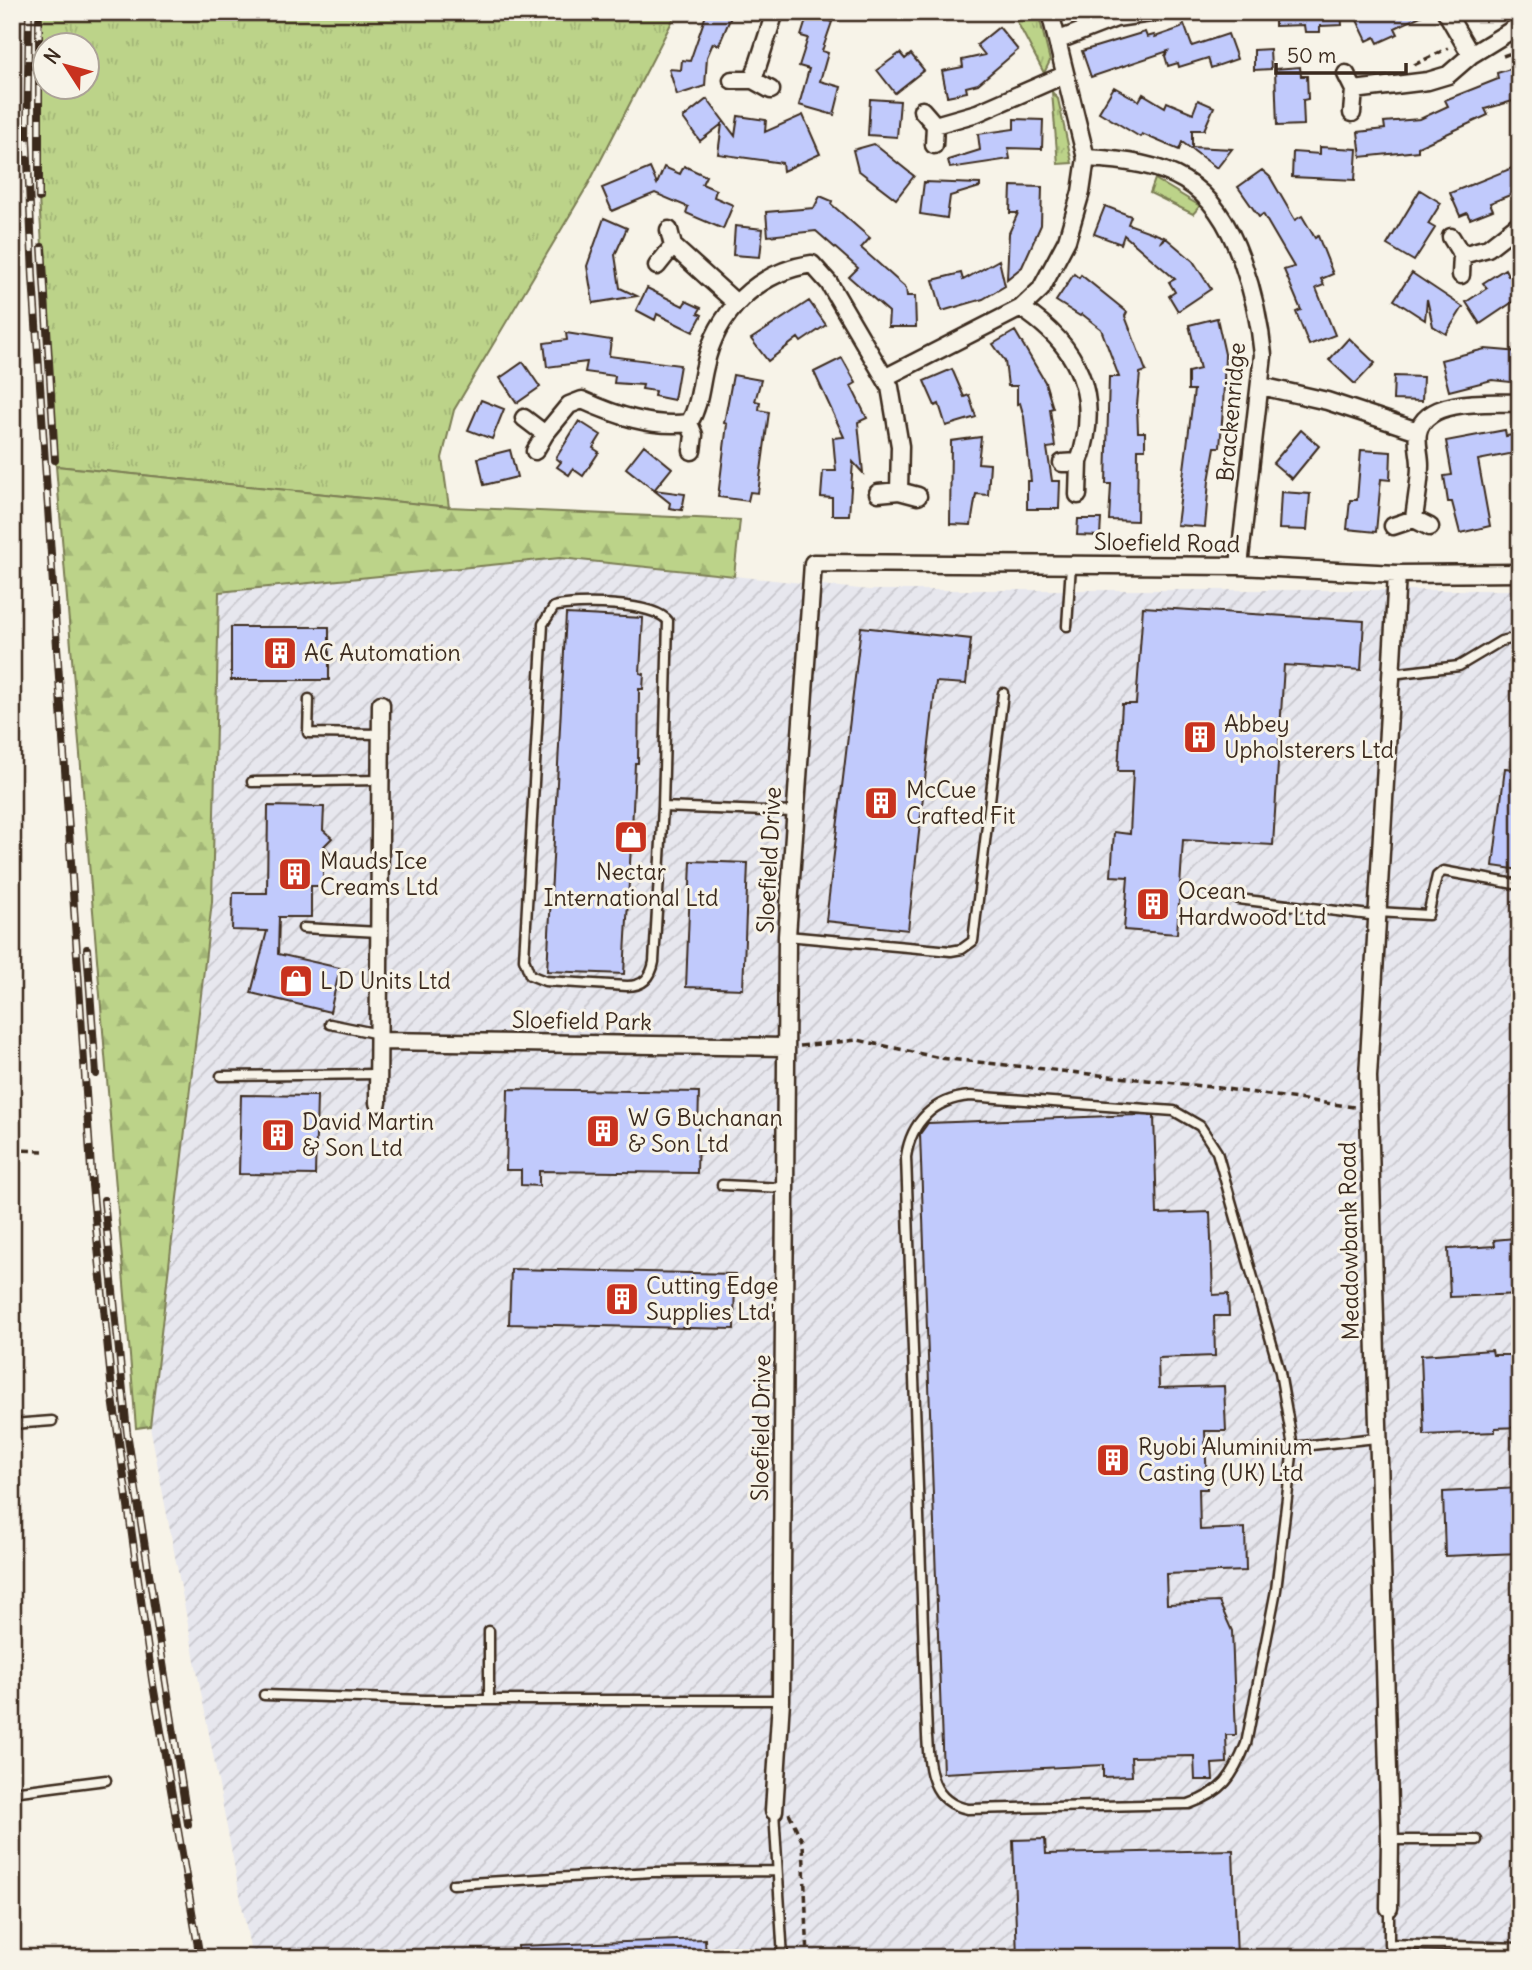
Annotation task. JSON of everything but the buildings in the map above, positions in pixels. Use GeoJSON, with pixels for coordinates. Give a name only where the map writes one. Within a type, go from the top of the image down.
{"type":"FeatureCollection","features":[{"type":"Feature","properties":{"kind":"street"},"geometry":{"type":"LineString","coordinates":[[754,80],[775,12]]}},
{"type":"Feature","properties":{"kind":"street"},"geometry":{"type":"LineString","coordinates":[[886,377],[1021,308],[1041,289],[1067,240],[1081,192],[1086,158],[1050,12]]}},
{"type":"Feature","properties":{"kind":"street"},"geometry":{"type":"LineString","coordinates":[[1059,40],[1116,18],[1158,12]]}},
{"type":"Feature","properties":{"kind":"street"},"geometry":{"type":"LineString","coordinates":[[1446,12],[1466,48]]}},
{"type":"Feature","properties":{"kind":"street"},"geometry":{"type":"LineString","coordinates":[[1354,90],[1428,81],[1448,75],[1466,48],[1520,25]]}},
{"type":"Feature","properties":{"kind":"street"},"geometry":{"type":"LineString","coordinates":[[935,125],[977,113],[1064,75]]}},
{"type":"Feature","properties":{"kind":"street"},"geometry":{"type":"LineString","coordinates":[[1346,75],[1354,90],[1352,113]]}},
{"type":"Feature","properties":{"kind":"street"},"geometry":{"type":"LineString","coordinates":[[732,80],[754,80],[771,90]]}},
{"type":"Feature","properties":{"kind":"street"},"geometry":{"type":"LineString","coordinates":[[922,110],[935,125],[934,145]]}},
{"type":"Feature","properties":{"kind":"street","name":"Brackenridge"},"geometry":{"type":"LineString","coordinates":[[1086,158],[1129,161],[1158,168],[1191,186],[1214,203],[1230,226],[1260,323],[1261,386],[1239,566]]}},
{"type":"Feature","properties":{"kind":"street"},"geometry":{"type":"LineString","coordinates":[[1462,255],[1488,248],[1520,223]]}},
{"type":"Feature","properties":{"kind":"street"},"geometry":{"type":"LineString","coordinates":[[1451,237],[1462,255],[1461,275]]}},
{"type":"Feature","properties":{"kind":"street"},"geometry":{"type":"LineString","coordinates":[[657,266],[671,238],[735,302]]}},
{"type":"Feature","properties":{"kind":"street"},"geometry":{"type":"LineString","coordinates":[[692,451],[694,435],[689,423],[697,405],[713,339],[735,302],[790,270],[811,264],[829,283],[886,377],[898,422],[899,491]]}},
{"type":"Feature","properties":{"kind":"street"},"geometry":{"type":"LineString","coordinates":[[1021,308],[1059,336],[1080,376],[1086,410],[1086,443],[1079,462],[1078,495]]}},
{"type":"Feature","properties":{"kind":"street"},"geometry":{"type":"LineString","coordinates":[[1261,386],[1327,401],[1418,431]]}},
{"type":"Feature","properties":{"kind":"street"},"geometry":{"type":"LineString","coordinates":[[535,451],[569,405],[582,400],[634,420],[676,425],[689,423]]}},
{"type":"Feature","properties":{"kind":"street"},"geometry":{"type":"LineString","coordinates":[[1413,519],[1420,467],[1418,431],[1428,416],[1443,408],[1461,404],[1520,404]]}},
{"type":"Feature","properties":{"kind":"street"},"geometry":{"type":"LineString","coordinates":[[524,418],[545,434]]}},
{"type":"Feature","properties":{"kind":"street"},"geometry":{"type":"LineString","coordinates":[[1062,463],[1079,462]]}},
{"type":"Feature","properties":{"kind":"street"},"geometry":{"type":"LineString","coordinates":[[878,492],[899,491],[918,496]]}},
{"type":"Feature","properties":{"kind":"street"},"geometry":{"type":"LineString","coordinates":[[1394,526],[1413,519],[1430,527]]}},
{"type":"Feature","properties":{"kind":"street","name":"Sloefield Road"},"geometry":{"type":"LineString","coordinates":[[813,563],[1239,566],[1396,574],[1520,573]]}},
{"type":"Feature","properties":{"kind":"street","name":"Sloefield Drive"},"geometry":{"type":"LineString","coordinates":[[774,1811],[780,1700],[787,936],[813,563]]}},
{"type":"Feature","properties":{"kind":"street","name":"Meadowbank Road"},"geometry":{"type":"LineString","coordinates":[[1389,1908],[1390,1840],[1368,1108],[1396,574]]}},
{"type":"Feature","properties":{"kind":"street"},"geometry":{"type":"LineString","coordinates":[[378,1103],[381,704]]}},
{"type":"Feature","properties":{"kind":"street","name":"Sloefield Park"},"geometry":{"type":"LineString","coordinates":[[379,1037],[784,1047]]}},
{"type":"Feature","properties":{"kind":"lane"},"geometry":{"type":"LineString","coordinates":[[1067,626],[1071,565]]}},
{"type":"Feature","properties":{"kind":"lane"},"geometry":{"type":"LineString","coordinates":[[568,604],[647,608],[662,614],[668,621],[663,807],[653,962],[647,979],[638,985],[627,986],[545,981],[530,975],[524,959],[544,624],[548,612],[554,607],[568,604]]}},
{"type":"Feature","properties":{"kind":"lane"},"geometry":{"type":"LineString","coordinates":[[1391,674],[1459,666],[1494,645],[1520,637]]}},
{"type":"Feature","properties":{"kind":"lane"},"geometry":{"type":"LineString","coordinates":[[787,936],[951,951],[962,949],[973,942],[1003,693]]}},
{"type":"Feature","properties":{"kind":"lane"},"geometry":{"type":"LineString","coordinates":[[309,699],[308,733],[381,734]]}},
{"type":"Feature","properties":{"kind":"lane"},"geometry":{"type":"LineString","coordinates":[[252,782],[380,780]]}},
{"type":"Feature","properties":{"kind":"lane"},"geometry":{"type":"LineString","coordinates":[[663,807],[794,812]]}},
{"type":"Feature","properties":{"kind":"lane"},"geometry":{"type":"LineString","coordinates":[[1238,899],[1378,914],[1429,914],[1437,876],[1443,871],[1520,885]]}},
{"type":"Feature","properties":{"kind":"lane"},"geometry":{"type":"LineString","coordinates":[[303,928],[379,932]]}},
{"type":"Feature","properties":{"kind":"lane"},"geometry":{"type":"LineString","coordinates":[[330,1024],[379,1037]]}},
{"type":"Feature","properties":{"kind":"lane"},"geometry":{"type":"LineString","coordinates":[[222,1076],[378,1074]]}},
{"type":"Feature","properties":{"kind":"lane"},"geometry":{"type":"LineString","coordinates":[[970,1096],[1161,1108],[1186,1116],[1200,1126],[1214,1144],[1224,1173],[1280,1372],[1293,1447],[1276,1590],[1246,1744],[1239,1761],[1221,1787],[1211,1796],[1189,1804],[976,1810],[958,1807],[941,1796],[930,1770],[927,1736],[906,1166],[912,1133],[927,1113],[945,1101],[970,1096]]}},
{"type":"Feature","properties":{"kind":"lane"},"geometry":{"type":"LineString","coordinates":[[722,1185],[783,1188]]}},
{"type":"Feature","properties":{"kind":"lane"},"geometry":{"type":"LineString","coordinates":[[12,1424],[52,1421]]}},
{"type":"Feature","properties":{"kind":"lane"},"geometry":{"type":"LineString","coordinates":[[1293,1447],[1376,1438]]}},
{"type":"Feature","properties":{"kind":"lane"},"geometry":{"type":"LineString","coordinates":[[489,1631],[489,1699]]}},
{"type":"Feature","properties":{"kind":"lane"},"geometry":{"type":"LineString","coordinates":[[264,1695],[780,1700]]}},
{"type":"Feature","properties":{"kind":"lane"},"geometry":{"type":"LineString","coordinates":[[12,1792],[106,1780]]}},
{"type":"Feature","properties":{"kind":"lane","name":"Sloefield Drive"},"geometry":{"type":"LineString","coordinates":[[774,1811],[783,1958]]}},
{"type":"Feature","properties":{"kind":"lane"},"geometry":{"type":"LineString","coordinates":[[1390,1840],[1476,1840]]}},
{"type":"Feature","properties":{"kind":"lane"},"geometry":{"type":"LineString","coordinates":[[453,1884],[652,1872],[777,1871]]}},
{"type":"Feature","properties":{"kind":"lane"},"geometry":{"type":"LineString","coordinates":[[1389,1908],[1389,1944],[1394,1958]]}},
{"type":"Feature","properties":{"kind":"lane"},"geometry":{"type":"LineString","coordinates":[[1389,1944],[1520,1948]]}},
{"type":"Feature","properties":{"kind":"path"},"geometry":{"type":"LineString","coordinates":[[1410,67],[1466,48]]}},
{"type":"Feature","properties":{"kind":"path"},"geometry":{"type":"LineString","coordinates":[[784,1047],[859,1040],[940,1058],[1212,1087],[1368,1108]]}},
{"type":"Feature","properties":{"kind":"path"},"geometry":{"type":"LineString","coordinates":[[12,1150],[47,1151]]}},
{"type":"Feature","properties":{"kind":"path"},"geometry":{"type":"LineString","coordinates":[[774,1811],[792,1815],[803,1843],[808,1958]]}},
{"type":"Feature","properties":{"kind":"shaded area"},"geometry":{"type":"Polygon","coordinates":[[[560,558],[869,590],[1520,590],[1520,1958],[252,1958],[150,1426],[212,902],[219,592],[560,558]]]}},
{"type":"Feature","properties":{"kind":"green space"},"geometry":{"type":"Polygon","coordinates":[[[39,12],[677,12],[589,183],[454,410],[442,458],[449,507],[56,466],[39,198],[39,102],[102,102],[102,32],[39,32],[39,12]]]}},
{"type":"Feature","properties":{"kind":"green space"},"geometry":{"type":"Polygon","coordinates":[[[1012,12],[1038,12],[1050,61],[1044,73],[1012,12]]]}},
{"type":"Feature","properties":{"kind":"green space"},"geometry":{"type":"Polygon","coordinates":[[[1052,92],[1058,99],[1072,163],[1058,164],[1052,92]]]}},
{"type":"Feature","properties":{"kind":"green space"},"geometry":{"type":"Polygon","coordinates":[[[1155,179],[1200,206],[1193,214],[1150,193],[1155,179]]]}},
{"type":"Feature","properties":{"kind":"green space"},"geometry":{"type":"Polygon","coordinates":[[[56,466],[449,507],[740,520],[734,576],[560,558],[219,592],[212,902],[150,1426],[136,1428],[56,466]]]}},
{"type":"Feature","properties":{"kind":"railway"},"geometry":{"type":"LineString","coordinates":[[29,12],[27,138],[33,277],[92,1185],[112,1391],[152,1679],[200,1958]]}},
{"type":"Feature","properties":{"kind":"railway"},"geometry":{"type":"LineString","coordinates":[[39,19],[39,198]]}},
{"type":"Feature","properties":{"kind":"railway"},"geometry":{"type":"LineString","coordinates":[[42,247],[55,460]]}},
{"type":"Feature","properties":{"kind":"railway"},"geometry":{"type":"LineString","coordinates":[[87,949],[96,1074]]}},
{"type":"Feature","properties":{"kind":"railway"},"geometry":{"type":"LineString","coordinates":[[104,1200],[127,1432],[188,1824]]}},
{"type":"Feature","properties":{"kind":"place","name":"AC Automation"},"geometry":{"type":"Point","coordinates":[280,653]}},
{"type":"Feature","properties":{"kind":"place","name":"Abbey Upholsterers Ltd"},"geometry":{"type":"Point","coordinates":[1200,737]}},
{"type":"Feature","properties":{"kind":"place","name":"McCue Crafted Fit"},"geometry":{"type":"Point","coordinates":[881,803]}},
{"type":"Feature","properties":{"kind":"place","name":"Nectar International Ltd"},"geometry":{"type":"Point","coordinates":[631,837]}},
{"type":"Feature","properties":{"kind":"place","name":"Mauds Ice Creams Ltd"},"geometry":{"type":"Point","coordinates":[295,874]}},
{"type":"Feature","properties":{"kind":"place","name":"Ocean Hardwood Ltd"},"geometry":{"type":"Point","coordinates":[1153,904]}},
{"type":"Feature","properties":{"kind":"place","name":"L D Units Ltd"},"geometry":{"type":"Point","coordinates":[296,981]}},
{"type":"Feature","properties":{"kind":"place","name":"W G Buchanan & Son Ltd"},"geometry":{"type":"Point","coordinates":[603,1131]}},
{"type":"Feature","properties":{"kind":"place","name":"David Martin & Son Ltd"},"geometry":{"type":"Point","coordinates":[278,1135]}},
{"type":"Feature","properties":{"kind":"place","name":"Cutting Edge Supplies Ltd'"},"geometry":{"type":"Point","coordinates":[622,1299]}},
{"type":"Feature","properties":{"kind":"place","name":"Ryobi Aluminium Casting (UK) Ltd"},"geometry":{"type":"Point","coordinates":[1113,1460]}}]}
